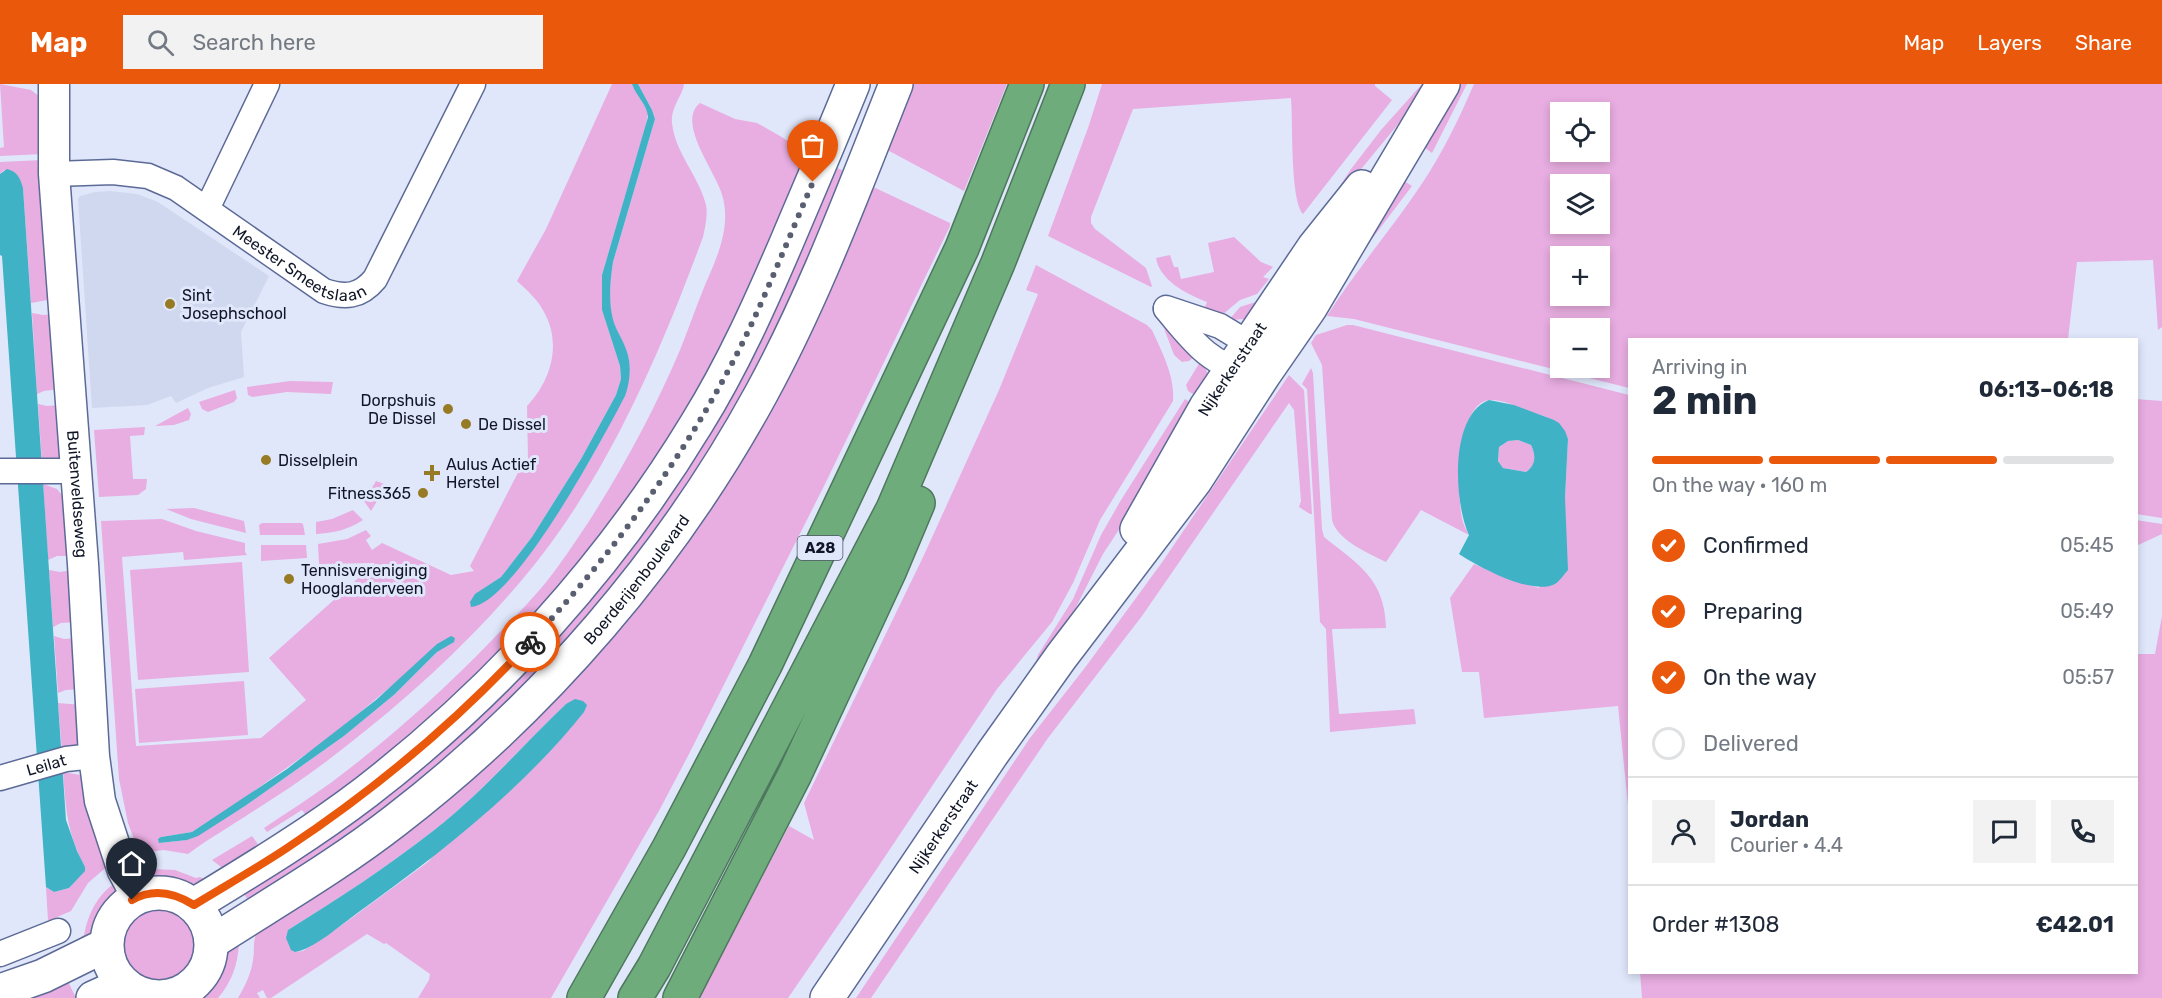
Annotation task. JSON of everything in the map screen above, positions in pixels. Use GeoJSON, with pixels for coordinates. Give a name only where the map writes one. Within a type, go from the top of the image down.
{"type":"FeatureCollection","features":[{"type":"Feature","properties":{"kind":"highway","name":"A28"},"geometry":{"type":"LineString","coordinates":[[584,998],[669,848],[765,665],[962,248],[1027,84]]}},
{"type":"Feature","properties":{"kind":"highway","name":"A28"},"geometry":{"type":"LineString","coordinates":[[635,998],[654,967],[893,509],[998,263],[1068,84]]}},
{"type":"Feature","properties":{"kind":"highway","name":"A28"},"geometry":{"type":"LineString","coordinates":[[680,998],[795,774],[889,572],[1014,270],[1046,143]]}},
{"type":"Feature","properties":{"kind":"main road"},"geometry":{"type":"LineString","coordinates":[[194,905],[287,848],[386,777],[477,697],[561,610],[668,471],[698,422],[753,321],[853,84]]}},
{"type":"Feature","properties":{"kind":"main road","name":"Boerderijenboulevard"},"geometry":{"type":"LineString","coordinates":[[212,942],[309,883],[426,796],[511,721],[588,640],[627,593],[675,529],[755,404],[813,289],[896,84]]}},
{"type":"Feature","properties":{"kind":"main road","name":"Nijkerkerstraat"},"geometry":{"type":"LineString","coordinates":[[1061,657],[1206,407],[1240,356],[1314,247],[1437,93]]}},
{"type":"Feature","properties":{"kind":"main road","name":"Nijkerkerstraat"},"geometry":{"type":"LineString","coordinates":[[828,998],[985,764],[1061,657],[1195,481],[1265,373],[1310,309],[1437,93]]}},
{"type":"Feature","properties":{"kind":"main road"},"geometry":{"type":"LineString","coordinates":[[159,892],[173,894],[194,905],[204,917],[212,942],[211,955],[207,968],[186,995],[150,997],[124,984],[115,974],[106,945],[108,930],[123,906],[137,897],[159,892]]}},
{"type":"Feature","properties":{"kind":"main road"},"geometry":{"type":"LineString","coordinates":[[0,991],[43,976],[106,945]]}},
{"type":"Feature","properties":{"kind":"main road"},"geometry":{"type":"LineString","coordinates":[[93,998],[124,984]]}},
{"type":"Feature","properties":{"kind":"street"},"geometry":{"type":"LineString","coordinates":[[49,84],[54,84]]}},
{"type":"Feature","properties":{"kind":"street","name":"Buitenveldseweg"},"geometry":{"type":"LineString","coordinates":[[54,84],[61,471],[83,564],[80,758],[100,801],[123,872],[137,897]]}},
{"type":"Feature","properties":{"kind":"street"},"geometry":{"type":"LineString","coordinates":[[207,209],[267,84]]}},
{"type":"Feature","properties":{"kind":"street","name":"Meester Smeetslaan"},"geometry":{"type":"LineString","coordinates":[[54,174],[113,172],[148,176],[176,188],[324,291],[348,296],[364,290],[375,279],[473,84]]}},
{"type":"Feature","properties":{"kind":"street"},"geometry":{"type":"LineString","coordinates":[[1240,356],[1265,373]]}},
{"type":"Feature","properties":{"kind":"street"},"geometry":{"type":"LineString","coordinates":[[7,471],[61,471]]}},
{"type":"Feature","properties":{"kind":"street","name":"Leilat"},"geometry":{"type":"LineString","coordinates":[[0,778],[80,758]]}},
{"type":"Feature","properties":{"kind":"street"},"geometry":{"type":"LineString","coordinates":[[0,954],[58,931]]}},
{"type":"Feature","properties":{"kind":"shaded area"},"geometry":{"type":"Polygon","coordinates":[[[0,84],[31,90],[39,96],[43,154],[0,156],[0,148],[4,147],[0,84]]]}},
{"type":"Feature","properties":{"kind":"shaded area"},"geometry":{"type":"Polygon","coordinates":[[[612,84],[632,84],[648,112],[646,125],[602,275],[602,310],[620,366],[621,379],[616,395],[581,459],[532,537],[501,577],[483,589],[493,595],[520,566],[558,512],[601,440],[621,395],[629,362],[611,314],[611,276],[613,262],[655,119],[638,84],[684,84],[673,112],[672,123],[682,154],[703,194],[706,205],[703,237],[671,320],[634,402],[592,481],[568,519],[520,582],[474,633],[398,704],[334,756],[188,854],[164,850],[139,853],[128,823],[119,779],[101,521],[162,519],[196,531],[245,543],[247,555],[184,560],[183,552],[122,557],[136,746],[261,738],[306,700],[269,658],[375,563],[319,564],[318,544],[347,539],[366,530],[371,536],[366,540],[372,550],[382,543],[451,575],[474,571],[470,566],[524,461],[528,460],[527,406],[548,374],[551,362],[552,337],[544,312],[539,303],[517,281],[546,229],[612,84]],[[455,638],[389,688],[333,735],[237,803],[192,832],[161,837],[159,843],[187,840],[245,806],[344,736],[395,694],[437,652],[455,638]]]}},
{"type":"Feature","properties":{"kind":"shaded area"},"geometry":{"type":"Polygon","coordinates":[[[902,84],[1007,84],[964,191],[878,145],[902,84]]]}},
{"type":"Feature","properties":{"kind":"shaded area"},"geometry":{"type":"Polygon","coordinates":[[[1102,84],[1375,84],[1392,100],[1303,214],[1299,206],[1294,177],[1291,98],[1133,109],[1091,217],[1091,223],[1095,229],[1146,268],[1151,287],[1048,236],[1102,84]]]}},
{"type":"Feature","properties":{"kind":"shaded area"},"geometry":{"type":"Polygon","coordinates":[[[1422,84],[1429,84],[1311,230],[1351,169],[1381,130],[1422,84]]]}},
{"type":"Feature","properties":{"kind":"shaded area"},"geometry":{"type":"Polygon","coordinates":[[[1456,84],[1467,84],[1432,153],[1425,148],[1456,84]]]}},
{"type":"Feature","properties":{"kind":"shaded area"},"geometry":{"type":"Polygon","coordinates":[[[1474,84],[2162,84],[2162,327],[2158,330],[2153,260],[2077,262],[2068,338],[1628,338],[1628,388],[1589,378],[1610,378],[1610,318],[1550,318],[1550,368],[1354,319],[1327,316],[1429,173],[1450,136],[1474,84]]]}},
{"type":"Feature","properties":{"kind":"shaded area"},"geometry":{"type":"Polygon","coordinates":[[[700,103],[735,119],[757,123],[816,159],[705,400],[501,666],[308,818],[302,810],[267,832],[264,828],[332,782],[395,732],[473,659],[552,575],[610,488],[668,378],[717,257],[723,234],[725,210],[723,198],[700,149],[692,123],[694,112],[700,103]]]}},
{"type":"Feature","properties":{"kind":"shaded area"},"geometry":{"type":"Polygon","coordinates":[[[43,160],[53,299],[31,303],[23,188],[4,170],[0,174],[0,162],[43,160]]]}},
{"type":"Feature","properties":{"kind":"shaded area"},"geometry":{"type":"Polygon","coordinates":[[[829,164],[852,175],[807,287],[659,542],[431,785],[248,901],[244,893],[603,566],[829,164]]]}},
{"type":"Feature","properties":{"kind":"shaded area"},"geometry":{"type":"Polygon","coordinates":[[[1404,181],[1412,186],[1346,273],[1404,181]]]}},
{"type":"Feature","properties":{"kind":"shaded area"},"geometry":{"type":"Polygon","coordinates":[[[869,185],[950,223],[826,482],[689,754],[660,809],[551,998],[418,998],[430,974],[386,943],[367,934],[271,998],[267,998],[263,990],[257,993],[260,998],[238,998],[251,970],[254,941],[258,931],[312,886],[631,596],[869,185]],[[566,704],[485,785],[433,831],[362,882],[288,930],[295,952],[303,951],[342,925],[428,862],[566,704]]]}},
{"type":"Feature","properties":{"kind":"shaded area","name":"Sint Josephschool"},"geometry":{"type":"Polygon","coordinates":[[[95,192],[137,194],[158,202],[269,276],[241,332],[244,377],[208,388],[176,403],[171,396],[147,405],[92,408],[78,199],[80,196],[95,192]]]}},
{"type":"Feature","properties":{"kind":"shaded area"},"geometry":{"type":"Polygon","coordinates":[[[1234,237],[1261,262],[1273,267],[1263,277],[1269,279],[1257,294],[1240,300],[1222,315],[1203,312],[1207,302],[1183,291],[1169,280],[1156,258],[1170,255],[1174,267],[1178,267],[1181,279],[1214,272],[1208,243],[1234,237]]]}},
{"type":"Feature","properties":{"kind":"shaded area"},"geometry":{"type":"Polygon","coordinates":[[[1036,265],[1147,325],[1152,330],[1167,364],[1172,382],[1173,401],[1100,520],[1073,583],[1052,622],[997,689],[788,998],[699,998],[789,826],[814,840],[804,803],[924,555],[999,390],[1038,294],[1026,290],[1036,265]]]}},
{"type":"Feature","properties":{"kind":"shaded area"},"geometry":{"type":"Polygon","coordinates":[[[1259,301],[1253,316],[1229,320],[1240,307],[1259,301]]]}},
{"type":"Feature","properties":{"kind":"shaded area"},"geometry":{"type":"Polygon","coordinates":[[[32,313],[54,314],[59,389],[37,394],[32,313]]]}},
{"type":"Feature","properties":{"kind":"shaded area"},"geometry":{"type":"Polygon","coordinates":[[[1162,323],[1195,356],[1189,361],[1182,362],[1174,355],[1162,323]]]}},
{"type":"Feature","properties":{"kind":"shaded area"},"geometry":{"type":"Polygon","coordinates":[[[1353,325],[1550,375],[1550,378],[1562,378],[1628,395],[1628,805],[1618,706],[1484,718],[1479,672],[1462,672],[1450,598],[1474,564],[1506,578],[1539,588],[1565,498],[1568,439],[1565,432],[1553,420],[1510,404],[1489,400],[1478,405],[1470,417],[1464,434],[1459,474],[1463,524],[1469,535],[1421,510],[1386,562],[1347,540],[1340,534],[1332,520],[1322,365],[1311,343],[1316,335],[1353,325]]]}},
{"type":"Feature","properties":{"kind":"shaded area"},"geometry":{"type":"Polygon","coordinates":[[[1200,362],[1208,375],[1208,385],[1203,400],[1188,391],[1186,385],[1200,362]]]}},
{"type":"Feature","properties":{"kind":"shaded area"},"geometry":{"type":"Polygon","coordinates":[[[1311,368],[1324,537],[1358,565],[1375,585],[1381,597],[1386,628],[1332,629],[1339,714],[1414,709],[1416,724],[1330,732],[1326,629],[1320,622],[1307,389],[1302,384],[1311,368]]]}},
{"type":"Feature","properties":{"kind":"shaded area"},"geometry":{"type":"Polygon","coordinates":[[[1289,375],[1304,390],[1312,514],[1299,507],[1301,501],[1294,410],[1289,403],[1142,616],[1048,738],[871,998],[856,998],[1030,738],[1163,561],[1289,375]]]}},
{"type":"Feature","properties":{"kind":"shaded area"},"geometry":{"type":"Polygon","coordinates":[[[290,381],[333,382],[331,394],[287,392],[252,397],[248,395],[247,387],[290,381]]]}},
{"type":"Feature","properties":{"kind":"shaded area"},"geometry":{"type":"Polygon","coordinates":[[[235,390],[237,398],[234,402],[208,412],[202,409],[199,402],[235,390]]]}},
{"type":"Feature","properties":{"kind":"shaded area"},"geometry":{"type":"Polygon","coordinates":[[[1185,399],[1199,408],[1103,554],[1073,613],[1034,669],[1038,655],[1073,599],[1101,535],[1185,399]]]}},
{"type":"Feature","properties":{"kind":"shaded area"},"geometry":{"type":"Polygon","coordinates":[[[2138,399],[2162,401],[2162,518],[2138,514],[2138,399]]]}},
{"type":"Feature","properties":{"kind":"shaded area"},"geometry":{"type":"Polygon","coordinates":[[[38,404],[61,405],[64,453],[60,460],[42,463],[38,404]]]}},
{"type":"Feature","properties":{"kind":"shaded area"},"geometry":{"type":"Polygon","coordinates":[[[188,408],[191,414],[189,420],[174,425],[155,426],[188,408]]]}},
{"type":"Feature","properties":{"kind":"shaded area"},"geometry":{"type":"Polygon","coordinates":[[[145,427],[144,435],[130,436],[133,479],[147,479],[146,489],[138,495],[99,497],[94,430],[145,427]]]}},
{"type":"Feature","properties":{"kind":"shaded area"},"geometry":{"type":"Polygon","coordinates":[[[1518,440],[1531,445],[1534,452],[1533,463],[1526,472],[1503,468],[1498,461],[1499,447],[1508,441],[1518,440]]]}},
{"type":"Feature","properties":{"kind":"shaded area"},"geometry":{"type":"Polygon","coordinates":[[[376,481],[387,485],[371,511],[364,501],[376,481]]]}},
{"type":"Feature","properties":{"kind":"shaded area"},"geometry":{"type":"Polygon","coordinates":[[[43,484],[57,489],[61,494],[67,493],[71,556],[57,556],[48,560],[43,484]]]}},
{"type":"Feature","properties":{"kind":"shaded area"},"geometry":{"type":"Polygon","coordinates":[[[194,508],[244,521],[246,533],[191,519],[166,509],[194,508]]]}},
{"type":"Feature","properties":{"kind":"shaded area"},"geometry":{"type":"Polygon","coordinates":[[[353,510],[363,520],[340,530],[316,534],[316,522],[332,519],[353,510]]]}},
{"type":"Feature","properties":{"kind":"shaded area"},"geometry":{"type":"Polygon","coordinates":[[[2138,520],[2162,524],[2162,534],[2138,545],[2138,520]]]}},
{"type":"Feature","properties":{"kind":"shaded area"},"geometry":{"type":"Polygon","coordinates":[[[262,523],[301,523],[305,535],[260,535],[259,525],[262,523]]]}},
{"type":"Feature","properties":{"kind":"shaded area"},"geometry":{"type":"Polygon","coordinates":[[[261,545],[306,545],[307,558],[261,561],[261,545]]]}},
{"type":"Feature","properties":{"kind":"shaded area"},"geometry":{"type":"Polygon","coordinates":[[[242,562],[249,672],[138,680],[130,570],[242,562]]]}},
{"type":"Feature","properties":{"kind":"shaded area"},"geometry":{"type":"Polygon","coordinates":[[[49,570],[60,572],[72,570],[76,622],[61,623],[53,627],[49,570]]]}},
{"type":"Feature","properties":{"kind":"shaded area"},"geometry":{"type":"Polygon","coordinates":[[[2162,616],[2162,998],[1642,998],[1640,974],[2138,974],[2138,654],[2155,654],[2162,616]]]}},
{"type":"Feature","properties":{"kind":"shaded area"},"geometry":{"type":"Polygon","coordinates":[[[54,636],[64,639],[77,638],[81,689],[58,693],[54,636]]]}},
{"type":"Feature","properties":{"kind":"shaded area"},"geometry":{"type":"Polygon","coordinates":[[[244,681],[248,735],[139,743],[135,689],[244,681]]]}},
{"type":"Feature","properties":{"kind":"shaded area"},"geometry":{"type":"Polygon","coordinates":[[[58,703],[82,705],[82,741],[62,751],[58,703]]]}},
{"type":"Feature","properties":{"kind":"shaded area"},"geometry":{"type":"Polygon","coordinates":[[[63,772],[86,776],[110,864],[88,883],[71,911],[48,921],[46,887],[54,892],[69,888],[85,867],[71,832],[63,772]]]}},
{"type":"Feature","properties":{"kind":"shaded area"},"geometry":{"type":"Polygon","coordinates":[[[252,836],[262,850],[225,870],[212,860],[252,836]]]}},
{"type":"Feature","properties":{"kind":"shaded area"},"geometry":{"type":"Polygon","coordinates":[[[153,869],[175,870],[207,881],[187,890],[148,880],[137,872],[153,869]]]}},
{"type":"Feature","properties":{"kind":"shaded area"},"geometry":{"type":"Polygon","coordinates":[[[115,883],[117,887],[115,899],[99,934],[80,952],[81,937],[84,935],[94,906],[103,893],[115,883]]]}},
{"type":"Feature","properties":{"kind":"shaded area"},"geometry":{"type":"Polygon","coordinates":[[[159,903],[175,906],[194,922],[201,945],[198,961],[182,980],[159,987],[143,984],[124,968],[117,945],[120,929],[136,910],[159,903]]]}},
{"type":"Feature","properties":{"kind":"shaded area"},"geometry":{"type":"Polygon","coordinates":[[[239,943],[233,972],[223,992],[218,998],[202,998],[221,952],[239,943]]]}},
{"type":"Feature","properties":{"kind":"shaded area"},"geometry":{"type":"Polygon","coordinates":[[[64,973],[76,998],[21,998],[64,973]]]}},
{"type":"Feature","properties":{"kind":"water"},"geometry":{"type":"Polygon","coordinates":[[[632,84],[638,84],[655,119],[613,262],[611,277],[612,315],[629,361],[627,391],[578,480],[534,549],[511,578],[490,598],[471,607],[470,602],[475,594],[501,577],[532,537],[581,459],[616,395],[621,379],[620,366],[602,310],[602,275],[648,117],[646,108],[632,84]]]}},
{"type":"Feature","properties":{"kind":"water"},"geometry":{"type":"Polygon","coordinates":[[[7,169],[18,176],[23,188],[66,820],[85,867],[85,871],[69,888],[54,892],[46,887],[2,256],[0,255],[0,174],[7,169]]]}},
{"type":"Feature","properties":{"kind":"water"},"geometry":{"type":"Polygon","coordinates":[[[1489,400],[1514,405],[1554,420],[1565,431],[1568,439],[1565,498],[1568,570],[1555,584],[1545,587],[1520,583],[1479,566],[1459,554],[1469,535],[1460,503],[1458,461],[1467,423],[1476,409],[1489,400]],[[1518,440],[1508,441],[1499,447],[1498,461],[1503,468],[1526,472],[1534,460],[1531,445],[1518,440]]]}},
{"type":"Feature","properties":{"kind":"water"},"geometry":{"type":"Polygon","coordinates":[[[451,636],[455,638],[454,642],[437,652],[395,694],[344,736],[245,806],[198,836],[187,840],[159,843],[158,839],[161,837],[192,832],[287,769],[376,700],[437,644],[451,636]]]}},
{"type":"Feature","properties":{"kind":"water"},"geometry":{"type":"Polygon","coordinates":[[[575,699],[587,705],[584,712],[533,769],[477,821],[326,936],[310,947],[295,952],[291,950],[286,938],[288,930],[362,882],[433,831],[485,785],[566,704],[575,699]]]}},
{"type":"Feature","properties":{"kind":"way so far"},"geometry":{"type":"LineString","coordinates":[[530,642],[561,610],[598,565],[668,471],[727,371],[753,321],[813,182]]}},
{"type":"Feature","properties":{"kind":"place","name":"Sint Josephschool"},"geometry":{"type":"Point","coordinates":[170,304]}},
{"type":"Feature","properties":{"kind":"place","name":"Dorpshuis De Dissel"},"geometry":{"type":"Point","coordinates":[448,409]}},
{"type":"Feature","properties":{"kind":"place","name":"De Dissel"},"geometry":{"type":"Point","coordinates":[466,424]}},
{"type":"Feature","properties":{"kind":"place","name":"Disselplein"},"geometry":{"type":"Point","coordinates":[266,460]}},
{"type":"Feature","properties":{"kind":"place","name":"Aulus Actief Herstel"},"geometry":{"type":"Point","coordinates":[432,473]}},
{"type":"Feature","properties":{"kind":"place","name":"Fitness365"},"geometry":{"type":"Point","coordinates":[423,493]}},
{"type":"Feature","properties":{"kind":"place","name":"Tennisvereniging Hooglanderveen"},"geometry":{"type":"Point","coordinates":[289,579]}},
{"type":"Feature","properties":{"kind":"route"},"geometry":{"type":"LineString","coordinates":[[132,900],[159,892],[173,894],[194,905],[287,848],[386,777],[477,697],[530,642]]}}]}
